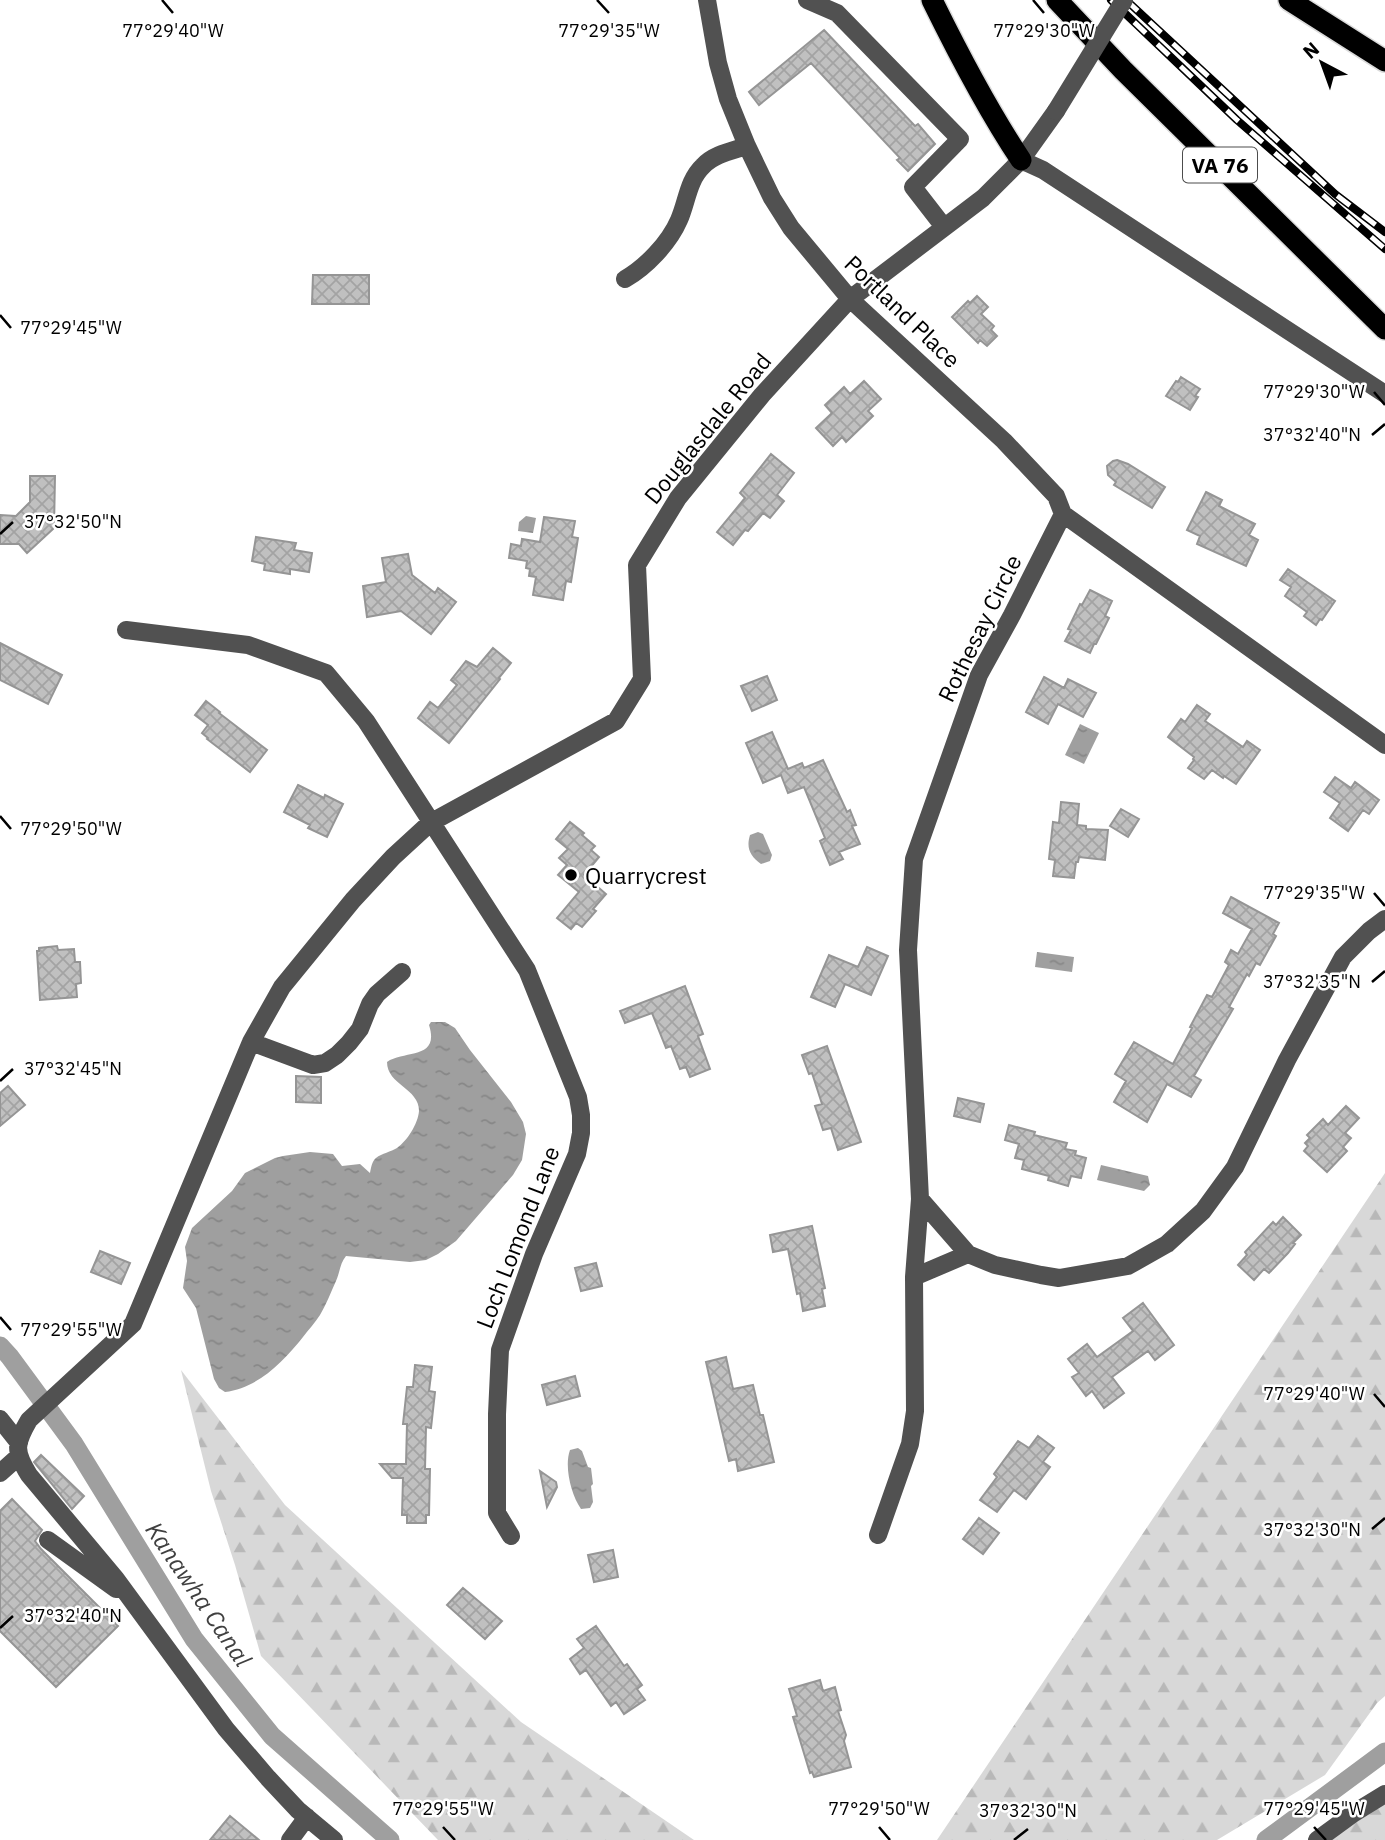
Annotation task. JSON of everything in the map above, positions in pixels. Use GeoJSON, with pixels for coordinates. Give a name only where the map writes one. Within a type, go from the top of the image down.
{"type":"FeatureCollection","features":[{"type":"Feature","properties":{"kind":"highway"},"geometry":{"type":"LineString","coordinates":[[932,0],[965,66],[1021,160]]}},
{"type":"Feature","properties":{"kind":"highway","name":"VA 76"},"geometry":{"type":"LineString","coordinates":[[1057,0],[1385,329]]}},
{"type":"Feature","properties":{"kind":"highway"},"geometry":{"type":"LineString","coordinates":[[1289,0],[1385,61]]}},
{"type":"Feature","properties":{"kind":"street","name":"Portland Place"},"geometry":{"type":"LineString","coordinates":[[708,0],[718,63],[729,99],[747,146],[772,198],[791,228],[850,299],[1004,441],[1056,496],[1063,514]]}},
{"type":"Feature","properties":{"kind":"street"},"geometry":{"type":"LineString","coordinates":[[807,0],[837,13],[960,139],[913,187],[944,227]]}},
{"type":"Feature","properties":{"kind":"street","name":"Douglasdale Road"},"geometry":{"type":"LineString","coordinates":[[18,1450],[20,1436],[29,1420],[133,1324],[251,1042],[282,987],[385,865],[430,823],[616,721],[642,679],[637,565],[678,498],[762,395],[850,299],[983,198],[1021,160],[1056,111],[1124,0]]}},
{"type":"Feature","properties":{"kind":"street"},"geometry":{"type":"LineString","coordinates":[[625,279],[635,273],[669,237],[679,220],[693,179],[702,166],[711,159],[747,146]]}},
{"type":"Feature","properties":{"kind":"street"},"geometry":{"type":"LineString","coordinates":[[1021,160],[1044,170],[1385,394]]}},
{"type":"Feature","properties":{"kind":"street"},"geometry":{"type":"LineString","coordinates":[[1063,514],[1385,745]]}},
{"type":"Feature","properties":{"kind":"street","name":"Rothesay Circle"},"geometry":{"type":"LineString","coordinates":[[878,1535],[910,1444],[915,1411],[914,1277],[920,1199],[908,950],[914,859],[979,675],[1063,514]]}},
{"type":"Feature","properties":{"kind":"street","name":"Loch Lomond Lane"},"geometry":{"type":"LineString","coordinates":[[126,630],[248,645],[326,673],[366,721],[527,970],[578,1097],[582,1133],[577,1154],[534,1254],[500,1350],[497,1513],[511,1536]]}},
{"type":"Feature","properties":{"kind":"street"},"geometry":{"type":"LineString","coordinates":[[920,1199],[968,1254],[995,1265],[1059,1278],[1128,1266],[1167,1244],[1203,1211],[1235,1167],[1287,1060],[1343,957],[1385,919]]}},
{"type":"Feature","properties":{"kind":"street"},"geometry":{"type":"LineString","coordinates":[[251,1042],[313,1065],[325,1063],[349,1043],[360,1029],[377,994],[402,972]]}},
{"type":"Feature","properties":{"kind":"street"},"geometry":{"type":"LineString","coordinates":[[914,1277],[968,1254]]}},
{"type":"Feature","properties":{"kind":"street"},"geometry":{"type":"LineString","coordinates":[[0,1419],[29,1475],[133,1602],[226,1729],[268,1778],[334,1840]]}},
{"type":"Feature","properties":{"kind":"street"},"geometry":{"type":"LineString","coordinates":[[0,1473],[18,1450]]}},
{"type":"Feature","properties":{"kind":"street"},"geometry":{"type":"LineString","coordinates":[[48,1540],[133,1602]]}},
{"type":"Feature","properties":{"kind":"street"},"geometry":{"type":"LineString","coordinates":[[1317,1840],[1385,1794]]}},
{"type":"Feature","properties":{"kind":"street"},"geometry":{"type":"LineString","coordinates":[[290,1840],[307,1817]]}},
{"type":"Feature","properties":{"kind":"green space"},"geometry":{"type":"Polygon","coordinates":[[[1385,1173],[1385,1696],[1377,1703],[1325,1775],[1217,1840],[937,1840],[1385,1173]]]}},
{"type":"Feature","properties":{"kind":"green space"},"geometry":{"type":"Polygon","coordinates":[[[181,1370],[285,1505],[521,1722],[694,1840],[438,1840],[261,1656],[211,1491],[181,1370]]]}},
{"type":"Feature","properties":{"kind":"green space"},"geometry":{"type":"Polygon","coordinates":[[[1385,1801],[1385,1840],[1330,1840],[1385,1801]]]}},
{"type":"Feature","properties":{"kind":"water"},"geometry":{"type":"Polygon","coordinates":[[[526,516],[536,518],[533,533],[518,531],[519,522],[526,516]]]}},
{"type":"Feature","properties":{"kind":"water"},"geometry":{"type":"Polygon","coordinates":[[[1080,724],[1099,733],[1084,764],[1065,755],[1080,724]]]}},
{"type":"Feature","properties":{"kind":"water"},"geometry":{"type":"Polygon","coordinates":[[[758,832],[763,834],[772,855],[770,861],[761,864],[749,848],[750,835],[758,832]]]}},
{"type":"Feature","properties":{"kind":"water"},"geometry":{"type":"Polygon","coordinates":[[[1037,952],[1074,957],[1072,972],[1035,967],[1037,952]]]}},
{"type":"Feature","properties":{"kind":"water"},"geometry":{"type":"Polygon","coordinates":[[[431,1022],[445,1022],[455,1028],[511,1102],[523,1122],[526,1134],[522,1160],[513,1175],[456,1241],[438,1254],[426,1260],[410,1262],[346,1256],[322,1311],[295,1346],[259,1379],[237,1390],[225,1392],[214,1379],[196,1308],[183,1288],[187,1261],[185,1247],[192,1228],[232,1191],[245,1173],[275,1158],[310,1152],[333,1154],[342,1166],[360,1164],[370,1173],[375,1159],[397,1148],[408,1137],[419,1111],[414,1097],[388,1070],[387,1062],[425,1049],[430,1044],[431,1022]]]}},
{"type":"Feature","properties":{"kind":"water"},"geometry":{"type":"Polygon","coordinates":[[[1101,1165],[1148,1176],[1150,1185],[1144,1191],[1097,1180],[1101,1165]]]}},
{"type":"Feature","properties":{"kind":"water"},"geometry":{"type":"Polygon","coordinates":[[[578,1448],[591,1468],[593,1502],[590,1508],[581,1509],[570,1480],[568,1457],[570,1450],[578,1448]]]}},
{"type":"Feature","properties":{"kind":"building"},"geometry":{"type":"Polygon","coordinates":[[[824,30],[935,144],[908,171],[897,160],[900,158],[811,63],[759,105],[749,92],[824,30]]]}},
{"type":"Feature","properties":{"kind":"building"},"geometry":{"type":"Polygon","coordinates":[[[313,275],[369,275],[369,304],[312,304],[313,275]]]}},
{"type":"Feature","properties":{"kind":"building"},"geometry":{"type":"Polygon","coordinates":[[[977,296],[988,307],[981,314],[994,326],[991,330],[997,336],[987,346],[980,340],[978,343],[952,317],[977,296]]]}},
{"type":"Feature","properties":{"kind":"building"},"geometry":{"type":"Polygon","coordinates":[[[1181,377],[1200,389],[1190,410],[1166,396],[1181,377]]]}},
{"type":"Feature","properties":{"kind":"building"},"geometry":{"type":"Polygon","coordinates":[[[864,381],[881,399],[868,411],[873,416],[846,442],[842,437],[833,446],[816,428],[832,413],[825,405],[844,387],[850,394],[864,381]]]}},
{"type":"Feature","properties":{"kind":"building"},"geometry":{"type":"Polygon","coordinates":[[[771,454],[794,473],[777,495],[784,501],[770,518],[763,513],[733,545],[717,532],[745,498],[740,493],[771,454]]]}},
{"type":"Feature","properties":{"kind":"building"},"geometry":{"type":"Polygon","coordinates":[[[1117,460],[1165,487],[1152,508],[1114,485],[1116,482],[1108,475],[1107,466],[1117,460]]]}},
{"type":"Feature","properties":{"kind":"building"},"geometry":{"type":"Polygon","coordinates":[[[30,476],[55,476],[54,528],[27,553],[19,544],[0,544],[0,515],[16,516],[30,502],[30,476]]]}},
{"type":"Feature","properties":{"kind":"building"},"geometry":{"type":"Polygon","coordinates":[[[1206,492],[1222,500],[1219,506],[1255,524],[1249,535],[1258,540],[1246,566],[1197,544],[1200,536],[1187,530],[1206,492]]]}},
{"type":"Feature","properties":{"kind":"building"},"geometry":{"type":"Polygon","coordinates":[[[544,517],[575,521],[572,537],[578,538],[571,582],[566,581],[563,600],[533,595],[536,577],[529,576],[527,561],[509,558],[511,544],[521,546],[522,539],[540,542],[544,517]]]}},
{"type":"Feature","properties":{"kind":"building"},"geometry":{"type":"Polygon","coordinates":[[[256,537],[296,543],[294,550],[312,553],[309,572],[290,569],[290,574],[264,570],[265,564],[252,561],[256,537]]]}},
{"type":"Feature","properties":{"kind":"building"},"geometry":{"type":"Polygon","coordinates":[[[408,554],[412,575],[435,593],[438,588],[456,602],[431,634],[401,611],[367,617],[363,586],[386,582],[382,558],[408,554]]]}},
{"type":"Feature","properties":{"kind":"building"},"geometry":{"type":"Polygon","coordinates":[[[1288,569],[1335,601],[1316,625],[1304,616],[1307,612],[1285,596],[1291,587],[1280,580],[1288,569]]]}},
{"type":"Feature","properties":{"kind":"building"},"geometry":{"type":"Polygon","coordinates":[[[1090,590],[1112,601],[1105,616],[1109,618],[1090,653],[1065,641],[1080,604],[1082,605],[1090,590]]]}},
{"type":"Feature","properties":{"kind":"building"},"geometry":{"type":"Polygon","coordinates":[[[0,643],[62,675],[48,704],[0,680],[0,643]]]}},
{"type":"Feature","properties":{"kind":"building"},"geometry":{"type":"Polygon","coordinates":[[[493,648],[511,663],[449,743],[418,718],[430,702],[438,708],[457,685],[451,680],[466,661],[477,667],[493,648]]]}},
{"type":"Feature","properties":{"kind":"building"},"geometry":{"type":"Polygon","coordinates":[[[767,676],[777,700],[752,711],[741,686],[767,676]]]}},
{"type":"Feature","properties":{"kind":"building"},"geometry":{"type":"Polygon","coordinates":[[[1044,677],[1064,688],[1068,679],[1096,693],[1083,717],[1058,704],[1048,724],[1026,712],[1044,677]]]}},
{"type":"Feature","properties":{"kind":"building"},"geometry":{"type":"Polygon","coordinates":[[[206,701],[267,750],[250,772],[202,733],[208,725],[195,715],[206,701]]]}},
{"type":"Feature","properties":{"kind":"building"},"geometry":{"type":"Polygon","coordinates":[[[1197,705],[1210,714],[1205,721],[1243,747],[1247,741],[1260,750],[1236,784],[1212,770],[1204,779],[1188,768],[1194,757],[1168,737],[1181,719],[1185,722],[1197,705]]]}},
{"type":"Feature","properties":{"kind":"building"},"geometry":{"type":"Polygon","coordinates":[[[772,732],[788,769],[802,763],[804,768],[823,760],[847,812],[850,810],[856,825],[852,826],[860,844],[839,852],[843,859],[830,865],[820,841],[825,838],[804,787],[788,793],[781,775],[763,783],[746,743],[772,732]]]}},
{"type":"Feature","properties":{"kind":"building"},"geometry":{"type":"Polygon","coordinates":[[[1335,777],[1351,788],[1355,782],[1379,800],[1369,814],[1363,810],[1348,831],[1330,818],[1340,803],[1324,792],[1335,777]]]}},
{"type":"Feature","properties":{"kind":"building"},"geometry":{"type":"Polygon","coordinates":[[[298,785],[343,804],[327,837],[284,812],[298,785]]]}},
{"type":"Feature","properties":{"kind":"building"},"geometry":{"type":"Polygon","coordinates":[[[1061,802],[1079,804],[1077,825],[1086,826],[1086,829],[1108,830],[1105,860],[1079,857],[1074,878],[1053,876],[1055,860],[1049,859],[1053,822],[1059,823],[1061,802]]]}},
{"type":"Feature","properties":{"kind":"building"},"geometry":{"type":"Polygon","coordinates":[[[1121,809],[1139,819],[1128,837],[1110,826],[1121,809]]]}},
{"type":"Feature","properties":{"kind":"building","name":"Quarrycrest"},"geometry":{"type":"Polygon","coordinates":[[[570,822],[595,846],[591,850],[599,857],[584,875],[606,894],[582,927],[576,923],[571,929],[557,918],[579,892],[558,875],[567,865],[559,858],[568,849],[556,839],[570,822]]]}},
{"type":"Feature","properties":{"kind":"building"},"geometry":{"type":"Polygon","coordinates":[[[1231,897],[1279,923],[1273,934],[1276,936],[1260,965],[1256,963],[1249,976],[1247,974],[1229,1007],[1233,1009],[1194,1076],[1201,1080],[1191,1097],[1167,1084],[1147,1122],[1114,1102],[1126,1081],[1115,1074],[1134,1042],[1173,1064],[1207,995],[1212,997],[1229,965],[1225,962],[1231,950],[1238,954],[1252,929],[1223,913],[1231,897]]]}},
{"type":"Feature","properties":{"kind":"building"},"geometry":{"type":"Polygon","coordinates":[[[57,946],[58,950],[74,949],[75,962],[80,962],[81,983],[76,984],[77,997],[40,1000],[37,951],[39,948],[57,946]]]}},
{"type":"Feature","properties":{"kind":"building"},"geometry":{"type":"Polygon","coordinates":[[[867,947],[888,956],[871,995],[845,984],[835,1007],[811,997],[829,955],[858,967],[867,947]]]}},
{"type":"Feature","properties":{"kind":"building"},"geometry":{"type":"Polygon","coordinates":[[[685,986],[703,1034],[698,1036],[710,1069],[690,1077],[686,1067],[680,1069],[671,1046],[666,1048],[652,1013],[625,1023],[620,1011],[685,986]]]}},
{"type":"Feature","properties":{"kind":"building"},"geometry":{"type":"Polygon","coordinates":[[[827,1046],[861,1142],[838,1150],[831,1128],[823,1130],[815,1106],[822,1104],[812,1073],[809,1074],[802,1055],[827,1046]]]}},
{"type":"Feature","properties":{"kind":"building"},"geometry":{"type":"Polygon","coordinates":[[[296,1076],[321,1077],[321,1103],[296,1102],[296,1076]]]}},
{"type":"Feature","properties":{"kind":"building"},"geometry":{"type":"Polygon","coordinates":[[[8,1086],[25,1105],[0,1126],[0,1093],[8,1086]]]}},
{"type":"Feature","properties":{"kind":"building"},"geometry":{"type":"Polygon","coordinates":[[[958,1098],[984,1104],[980,1122],[954,1116],[958,1098]]]}},
{"type":"Feature","properties":{"kind":"building"},"geometry":{"type":"Polygon","coordinates":[[[1346,1106],[1359,1118],[1345,1133],[1351,1138],[1343,1147],[1347,1151],[1327,1172],[1304,1151],[1308,1146],[1305,1143],[1310,1138],[1307,1135],[1323,1119],[1328,1125],[1346,1106]]]}},
{"type":"Feature","properties":{"kind":"building"},"geometry":{"type":"Polygon","coordinates":[[[1009,1125],[1035,1132],[1034,1135],[1067,1143],[1065,1149],[1076,1151],[1075,1155],[1086,1158],[1081,1178],[1071,1176],[1068,1186],[1048,1180],[1049,1176],[1022,1169],[1024,1160],[1015,1158],[1019,1144],[1005,1140],[1009,1125]]]}},
{"type":"Feature","properties":{"kind":"building"},"geometry":{"type":"Polygon","coordinates":[[[1283,1217],[1301,1235],[1269,1273],[1264,1269],[1254,1280],[1238,1265],[1247,1255],[1245,1252],[1273,1222],[1276,1225],[1283,1217]]]}},
{"type":"Feature","properties":{"kind":"building"},"geometry":{"type":"Polygon","coordinates":[[[812,1226],[825,1288],[822,1289],[825,1306],[803,1311],[788,1249],[773,1252],[770,1235],[812,1226]]]}},
{"type":"Feature","properties":{"kind":"building"},"geometry":{"type":"Polygon","coordinates":[[[100,1251],[130,1263],[121,1284],[91,1272],[100,1251]]]}},
{"type":"Feature","properties":{"kind":"building"},"geometry":{"type":"Polygon","coordinates":[[[596,1263],[602,1286],[581,1291],[575,1268],[596,1263]]]}},
{"type":"Feature","properties":{"kind":"building"},"geometry":{"type":"Polygon","coordinates":[[[1143,1303],[1174,1345],[1155,1360],[1148,1351],[1112,1377],[1124,1393],[1104,1408],[1092,1391],[1086,1396],[1072,1377],[1079,1373],[1068,1359],[1087,1344],[1097,1357],[1133,1331],[1123,1318],[1143,1303]]]}},
{"type":"Feature","properties":{"kind":"building"},"geometry":{"type":"Polygon","coordinates":[[[726,1357],[733,1389],[753,1385],[774,1462],[738,1471],[736,1459],[729,1461],[706,1362],[726,1357]]]}},
{"type":"Feature","properties":{"kind":"building"},"geometry":{"type":"Polygon","coordinates":[[[415,1365],[432,1367],[429,1391],[435,1392],[431,1428],[426,1427],[425,1469],[430,1469],[429,1515],[426,1515],[426,1523],[407,1523],[407,1515],[402,1515],[403,1478],[392,1478],[380,1464],[406,1464],[407,1424],[403,1424],[407,1387],[413,1387],[415,1365]]]}},
{"type":"Feature","properties":{"kind":"building"},"geometry":{"type":"Polygon","coordinates":[[[575,1376],[580,1396],[547,1405],[542,1385],[575,1376]]]}},
{"type":"Feature","properties":{"kind":"building"},"geometry":{"type":"Polygon","coordinates":[[[1038,1436],[1054,1448],[1043,1462],[1050,1467],[1026,1499],[1014,1490],[997,1512],[980,1500],[997,1477],[994,1474],[1018,1441],[1029,1448],[1038,1436]]]}},
{"type":"Feature","properties":{"kind":"building"},"geometry":{"type":"Polygon","coordinates":[[[41,1455],[84,1496],[72,1509],[34,1462],[41,1455]]]}},
{"type":"Feature","properties":{"kind":"building"},"geometry":{"type":"Polygon","coordinates":[[[540,1471],[556,1482],[557,1487],[547,1507],[540,1471]]]}},
{"type":"Feature","properties":{"kind":"building"},"geometry":{"type":"Polygon","coordinates":[[[12,1499],[42,1530],[35,1541],[41,1549],[118,1626],[56,1687],[0,1631],[0,1511],[12,1499]]]}},
{"type":"Feature","properties":{"kind":"building"},"geometry":{"type":"Polygon","coordinates":[[[979,1518],[999,1533],[983,1554],[963,1539],[979,1518]]]}},
{"type":"Feature","properties":{"kind":"building"},"geometry":{"type":"Polygon","coordinates":[[[613,1550],[618,1577],[594,1582],[588,1555],[613,1550]]]}},
{"type":"Feature","properties":{"kind":"building"},"geometry":{"type":"Polygon","coordinates":[[[463,1588],[502,1621],[485,1639],[447,1605],[463,1588]]]}},
{"type":"Feature","properties":{"kind":"building"},"geometry":{"type":"Polygon","coordinates":[[[596,1626],[624,1666],[627,1664],[642,1685],[637,1689],[645,1700],[624,1714],[616,1702],[611,1706],[586,1670],[580,1674],[570,1659],[584,1648],[577,1639],[596,1626]]]}},
{"type":"Feature","properties":{"kind":"building"},"geometry":{"type":"Polygon","coordinates":[[[820,1680],[823,1691],[835,1687],[851,1767],[814,1777],[812,1772],[810,1773],[793,1717],[797,1716],[789,1689],[820,1680]]]}},
{"type":"Feature","properties":{"kind":"building"},"geometry":{"type":"Polygon","coordinates":[[[230,1816],[259,1840],[210,1840],[230,1816]]]}},
{"type":"Feature","properties":{"kind":"waterway","name":"Kanawha Canal"},"geometry":{"type":"LineString","coordinates":[[0,1346],[74,1444],[194,1639],[272,1736],[390,1840]]}},
{"type":"Feature","properties":{"kind":"waterway","name":"Kanawha Canal"},"geometry":{"type":"LineString","coordinates":[[1266,1840],[1385,1752]]}},
{"type":"Feature","properties":{"kind":"railway"},"geometry":{"type":"LineString","coordinates":[[1111,0],[1237,120],[1385,249]]}},
{"type":"Feature","properties":{"kind":"railway"},"geometry":{"type":"LineString","coordinates":[[1126,0],[1335,194],[1385,232]]}},
{"type":"Feature","properties":{"kind":"place","name":"Quarrycrest"},"geometry":{"type":"Point","coordinates":[571,875]}}]}
